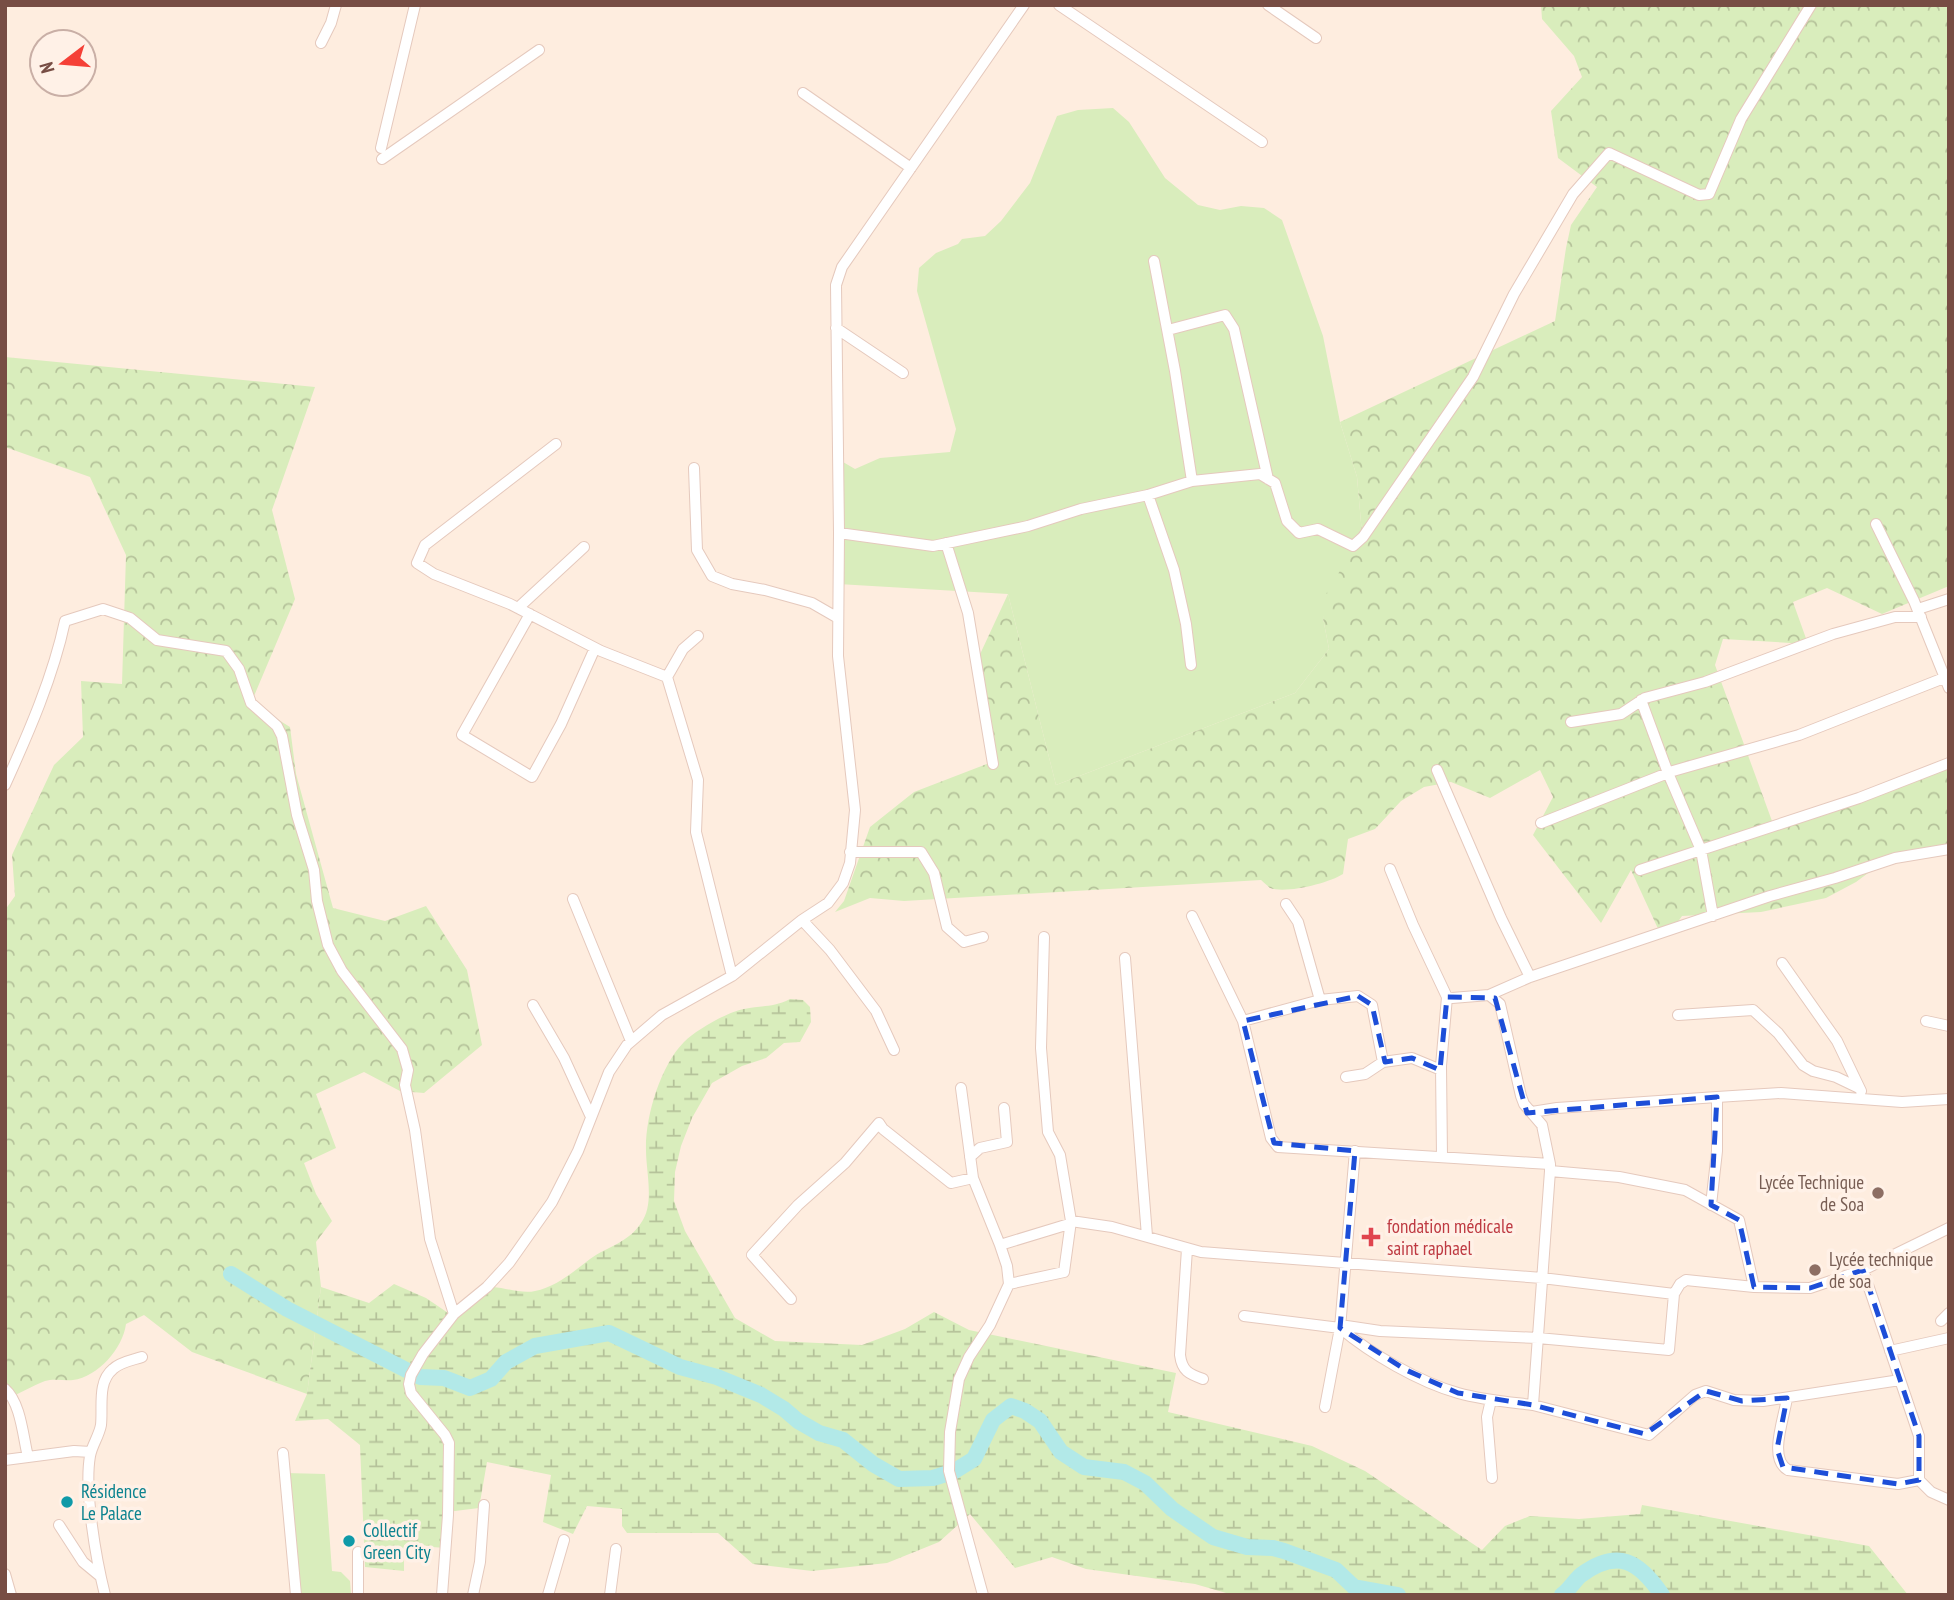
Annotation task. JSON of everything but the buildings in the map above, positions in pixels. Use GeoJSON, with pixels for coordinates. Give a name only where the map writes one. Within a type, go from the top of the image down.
{"type":"FeatureCollection","features":[{"type":"Feature","properties":{"kind":"street"},"geometry":{"type":"LineString","coordinates":[[321,43],[336,5]]}},
{"type":"Feature","properties":{"kind":"street"},"geometry":{"type":"LineString","coordinates":[[415,5],[382,153],[539,50]]}},
{"type":"Feature","properties":{"kind":"street"},"geometry":{"type":"LineString","coordinates":[[442,1595],[448,1515],[449,1443],[411,1393],[411,1375],[423,1354],[454,1314],[487,1287],[509,1264],[528,1237],[562,1184],[579,1151],[609,1072],[631,1041],[662,1015],[732,976],[802,920],[828,903],[843,883],[850,863],[853,841],[853,789],[838,664],[836,285],[842,267],[1024,5]]}},
{"type":"Feature","properties":{"kind":"street"},"geometry":{"type":"LineString","coordinates":[[1059,5],[1262,142]]}},
{"type":"Feature","properties":{"kind":"street"},"geometry":{"type":"LineString","coordinates":[[1268,5],[1316,38]]}},
{"type":"Feature","properties":{"kind":"street"},"geometry":{"type":"LineString","coordinates":[[839,533],[933,546],[1028,526],[1081,509],[1148,495],[1192,481],[1260,474],[1275,483],[1287,521],[1299,533],[1318,529],[1353,546],[1363,537],[1473,377],[1514,294],[1573,194],[1609,153],[1699,195],[1709,194],[1741,119],[1811,5]]}},
{"type":"Feature","properties":{"kind":"street"},"geometry":{"type":"LineString","coordinates":[[803,93],[911,168]]}},
{"type":"Feature","properties":{"kind":"street"},"geometry":{"type":"LineString","coordinates":[[1154,261],[1192,481]]}},
{"type":"Feature","properties":{"kind":"street"},"geometry":{"type":"LineString","coordinates":[[1168,330],[1225,315],[1234,330],[1268,479]]}},
{"type":"Feature","properties":{"kind":"street"},"geometry":{"type":"LineString","coordinates":[[836,328],[903,373]]}},
{"type":"Feature","properties":{"kind":"street"},"geometry":{"type":"LineString","coordinates":[[556,444],[425,545],[417,563],[434,574],[518,608],[595,648],[667,677]]}},
{"type":"Feature","properties":{"kind":"street"},"geometry":{"type":"LineString","coordinates":[[694,468],[696,550],[712,576],[732,584],[812,603],[838,618]]}},
{"type":"Feature","properties":{"kind":"street"},"geometry":{"type":"LineString","coordinates":[[1148,495],[1174,569],[1186,624],[1191,665]]}},
{"type":"Feature","properties":{"kind":"street"},"geometry":{"type":"LineString","coordinates":[[1541,823],[1668,773],[1799,735],[1948,680],[1876,524]]}},
{"type":"Feature","properties":{"kind":"street"},"geometry":{"type":"LineString","coordinates":[[946,543],[968,614],[993,764]]}},
{"type":"Feature","properties":{"kind":"street"},"geometry":{"type":"LineString","coordinates":[[518,608],[584,547]]}},
{"type":"Feature","properties":{"kind":"street"},"geometry":{"type":"LineString","coordinates":[[1571,722],[1621,714],[1641,700],[1705,682],[1833,634],[1919,613],[1949,599]]}},
{"type":"Feature","properties":{"kind":"street"},"geometry":{"type":"LineString","coordinates":[[5,785],[25,741],[60,644],[65,621],[103,609],[130,618],[157,640],[226,651],[239,669],[251,703],[277,726],[282,736],[297,815],[314,870],[317,901],[328,945],[342,971],[402,1049],[408,1070],[405,1085],[415,1130],[430,1239],[454,1314]]}},
{"type":"Feature","properties":{"kind":"street"},"geometry":{"type":"LineString","coordinates":[[530,614],[462,735],[532,777],[561,724],[595,648]]}},
{"type":"Feature","properties":{"kind":"street"},"geometry":{"type":"LineString","coordinates":[[698,636],[683,649],[667,677],[698,780],[696,832],[732,976]]}},
{"type":"Feature","properties":{"kind":"street"},"geometry":{"type":"LineString","coordinates":[[1641,700],[1700,850],[1713,916]]}},
{"type":"Feature","properties":{"kind":"street"},"geometry":{"type":"LineString","coordinates":[[1640,870],[1859,798],[1949,763]]}},
{"type":"Feature","properties":{"kind":"street"},"geometry":{"type":"LineString","coordinates":[[1437,770],[1501,918],[1530,977]]}},
{"type":"Feature","properties":{"kind":"street"},"geometry":{"type":"LineString","coordinates":[[1447,997],[1489,995],[1530,977],[1895,858],[1949,849]]}},
{"type":"Feature","properties":{"kind":"street"},"geometry":{"type":"LineString","coordinates":[[850,852],[921,852],[934,873],[947,927],[964,942],[983,937]]}},
{"type":"Feature","properties":{"kind":"street"},"geometry":{"type":"LineString","coordinates":[[1390,869],[1447,997],[1441,1070],[1442,1157]]}},
{"type":"Feature","properties":{"kind":"street"},"geometry":{"type":"LineString","coordinates":[[573,899],[631,1041]]}},
{"type":"Feature","properties":{"kind":"street"},"geometry":{"type":"LineString","coordinates":[[1286,904],[1298,922],[1320,1000]]}},
{"type":"Feature","properties":{"kind":"street"},"geometry":{"type":"LineString","coordinates":[[1192,916],[1243,1021],[1274,1143],[1279,1147],[1550,1167],[1619,1177],[1691,1193],[1739,1220],[1754,1287]]}},
{"type":"Feature","properties":{"kind":"street"},"geometry":{"type":"LineString","coordinates":[[802,920],[830,950],[876,1011],[894,1050]]}},
{"type":"Feature","properties":{"kind":"street"},"geometry":{"type":"LineString","coordinates":[[1009,1284],[1064,1272],[1071,1221],[1060,1155],[1048,1132],[1041,1048],[1044,937]]}},
{"type":"Feature","properties":{"kind":"street"},"geometry":{"type":"LineString","coordinates":[[1125,958],[1147,1236]]}},
{"type":"Feature","properties":{"kind":"street"},"geometry":{"type":"LineString","coordinates":[[1782,963],[1837,1041],[1865,1100]]}},
{"type":"Feature","properties":{"kind":"street"},"geometry":{"type":"LineString","coordinates":[[1489,995],[1500,1004],[1521,1096],[1524,1104],[1542,1125],[1550,1167],[1533,1405]]}},
{"type":"Feature","properties":{"kind":"street"},"geometry":{"type":"LineString","coordinates":[[1243,1021],[1320,1000],[1359,996],[1372,1005],[1383,1050],[1383,1062]]}},
{"type":"Feature","properties":{"kind":"street"},"geometry":{"type":"LineString","coordinates":[[533,1005],[564,1058],[591,1117]]}},
{"type":"Feature","properties":{"kind":"street"},"geometry":{"type":"LineString","coordinates":[[1678,1015],[1753,1010],[1778,1033],[1803,1065],[1859,1088]]}},
{"type":"Feature","properties":{"kind":"street"},"geometry":{"type":"LineString","coordinates":[[1926,1021],[1949,1026]]}},
{"type":"Feature","properties":{"kind":"street"},"geometry":{"type":"LineString","coordinates":[[1346,1077],[1365,1074],[1383,1062],[1412,1058],[1441,1070]]}},
{"type":"Feature","properties":{"kind":"street"},"geometry":{"type":"LineString","coordinates":[[961,1088],[973,1178],[1000,1245],[1009,1284],[990,1325],[969,1357],[959,1379],[950,1432],[949,1471],[984,1595]]}},
{"type":"Feature","properties":{"kind":"street"},"geometry":{"type":"LineString","coordinates":[[1532,1112],[1781,1093],[1902,1102],[1949,1099]]}},
{"type":"Feature","properties":{"kind":"street"},"geometry":{"type":"LineString","coordinates":[[1711,1205],[1717,1151],[1717,1097]]}},
{"type":"Feature","properties":{"kind":"street"},"geometry":{"type":"LineString","coordinates":[[970,1157],[980,1148],[1007,1142],[1004,1108]]}},
{"type":"Feature","properties":{"kind":"street"},"geometry":{"type":"LineString","coordinates":[[791,1299],[752,1255],[798,1205],[845,1163],[879,1123],[951,1183],[973,1178]]}},
{"type":"Feature","properties":{"kind":"street"},"geometry":{"type":"LineString","coordinates":[[1325,1407],[1340,1327],[1356,1151]]}},
{"type":"Feature","properties":{"kind":"street"},"geometry":{"type":"LineString","coordinates":[[1000,1245],[1069,1224],[1071,1221],[1112,1227],[1201,1252],[1542,1278],[1674,1294]]}},
{"type":"Feature","properties":{"kind":"street"},"geometry":{"type":"LineString","coordinates":[[1244,1316],[1381,1331],[1538,1338],[1670,1350],[1674,1294],[1686,1280],[1754,1287],[1810,1288],[1863,1270],[1949,1228]]}},
{"type":"Feature","properties":{"kind":"street"},"geometry":{"type":"LineString","coordinates":[[1187,1249],[1181,1364],[1187,1373],[1203,1379]]}},
{"type":"Feature","properties":{"kind":"street"},"geometry":{"type":"LineString","coordinates":[[1863,1270],[1919,1436],[1919,1480],[1931,1492],[1949,1500]]}},
{"type":"Feature","properties":{"kind":"street"},"geometry":{"type":"LineString","coordinates":[[1340,1327],[1353,1339],[1406,1370],[1458,1393],[1491,1401],[1533,1405],[1649,1434],[1695,1395],[1706,1391],[1742,1401],[1787,1398],[1900,1380]]}},
{"type":"Feature","properties":{"kind":"street"},"geometry":{"type":"LineString","coordinates":[[1890,1351],[1949,1338]]}},
{"type":"Feature","properties":{"kind":"street"},"geometry":{"type":"LineString","coordinates":[[104,1595],[90,1496],[91,1452],[100,1429],[106,1377],[112,1369],[142,1357]]}},
{"type":"Feature","properties":{"kind":"street"},"geometry":{"type":"LineString","coordinates":[[5,1389],[10,1393],[18,1412],[28,1457]]}},
{"type":"Feature","properties":{"kind":"street"},"geometry":{"type":"LineString","coordinates":[[1787,1398],[1777,1449],[1783,1467],[1788,1470],[1898,1484],[1919,1480]]}},
{"type":"Feature","properties":{"kind":"street"},"geometry":{"type":"LineString","coordinates":[[1491,1401],[1487,1417],[1492,1478]]}},
{"type":"Feature","properties":{"kind":"street"},"geometry":{"type":"LineString","coordinates":[[5,1460],[74,1451],[91,1452]]}},
{"type":"Feature","properties":{"kind":"street"},"geometry":{"type":"LineString","coordinates":[[282,1453],[296,1595]]}},
{"type":"Feature","properties":{"kind":"street"},"geometry":{"type":"LineString","coordinates":[[473,1595],[480,1562],[484,1506]]}},
{"type":"Feature","properties":{"kind":"street"},"geometry":{"type":"LineString","coordinates":[[59,1525],[83,1562],[100,1576]]}},
{"type":"Feature","properties":{"kind":"street"},"geometry":{"type":"LineString","coordinates":[[548,1595],[564,1540]]}},
{"type":"Feature","properties":{"kind":"street"},"geometry":{"type":"LineString","coordinates":[[610,1595],[617,1549]]}},
{"type":"Feature","properties":{"kind":"street"},"geometry":{"type":"LineString","coordinates":[[358,1552],[358,1595]]}},
{"type":"Feature","properties":{"kind":"street"},"geometry":{"type":"LineString","coordinates":[[5,1574],[11,1595]]}},
{"type":"Feature","properties":{"kind":"highlighted area"},"geometry":{"type":"Polygon","coordinates":[[[1358,996],[1372,1005],[1385,1062],[1412,1058],[1440,1070],[1447,997],[1495,998],[1527,1113],[1717,1097],[1711,1205],[1739,1220],[1754,1287],[1810,1288],[1863,1270],[1919,1436],[1919,1480],[1898,1484],[1783,1467],[1777,1449],[1787,1398],[1742,1401],[1706,1391],[1645,1434],[1533,1405],[1458,1393],[1406,1370],[1340,1328],[1355,1151],[1274,1143],[1243,1021],[1358,996]]]}},
{"type":"Feature","properties":{"kind":"green space"},"geometry":{"type":"Polygon","coordinates":[[[1541,5],[1949,5],[1949,586],[1882,614],[1827,588],[1793,602],[1808,644],[1723,639],[1715,665],[1772,821],[1805,817],[1949,762],[1949,852],[1883,862],[1856,882],[1826,898],[1761,912],[1682,916],[1668,936],[1660,933],[1631,870],[1601,923],[1533,835],[1553,797],[1540,770],[1490,798],[1451,782],[1424,787],[1401,801],[1375,829],[1348,839],[1343,874],[1307,887],[1286,890],[1270,888],[1261,880],[904,901],[870,898],[835,912],[844,901],[870,827],[914,792],[992,762],[975,665],[1008,594],[1056,785],[1295,693],[1329,649],[1323,618],[1326,594],[1362,534],[1357,477],[1340,422],[1555,321],[1571,225],[1597,187],[1558,158],[1551,111],[1582,77],[1574,56],[1542,19],[1541,5]]]}},
{"type":"Feature","properties":{"kind":"green space"},"geometry":{"type":"Polygon","coordinates":[[[1113,108],[1129,122],[1165,178],[1198,205],[1220,210],[1241,206],[1264,208],[1282,220],[1323,336],[1340,422],[1357,477],[1362,534],[1323,618],[1329,649],[1295,693],[1056,785],[1008,594],[838,584],[843,462],[855,469],[880,458],[950,452],[956,429],[917,291],[919,268],[936,253],[958,244],[962,239],[985,236],[1001,221],[1030,183],[1057,116],[1078,110],[1113,108]]]}},
{"type":"Feature","properties":{"kind":"green space"},"geometry":{"type":"Polygon","coordinates":[[[5,357],[315,387],[272,510],[295,599],[251,703],[290,727],[296,774],[333,908],[385,921],[426,906],[467,970],[482,1045],[424,1093],[400,1091],[364,1072],[316,1094],[336,1148],[304,1163],[316,1194],[332,1221],[316,1242],[321,1287],[307,1394],[192,1352],[144,1315],[126,1324],[115,1351],[91,1373],[73,1380],[45,1381],[5,1400],[5,910],[15,896],[12,855],[54,765],[83,737],[81,681],[122,684],[126,555],[90,477],[5,447],[5,357]]]}},
{"type":"Feature","properties":{"kind":"green space"},"geometry":{"type":"Polygon","coordinates":[[[790,999],[803,1000],[810,1007],[811,1022],[800,1042],[784,1043],[766,1058],[742,1066],[712,1083],[692,1118],[675,1172],[674,1201],[685,1231],[735,1318],[775,1341],[862,1345],[905,1329],[934,1312],[969,1330],[1176,1373],[1168,1412],[1312,1446],[1365,1471],[1482,1550],[1505,1526],[1530,1516],[1579,1519],[1640,1514],[1642,1505],[1869,1546],[1908,1595],[1233,1595],[1195,1584],[1086,1569],[1052,1557],[1015,1568],[970,1514],[939,1542],[887,1563],[812,1571],[753,1564],[718,1533],[627,1533],[622,1526],[622,1509],[587,1506],[573,1534],[543,1522],[551,1475],[487,1462],[479,1508],[447,1512],[446,1548],[404,1545],[404,1571],[365,1567],[360,1445],[328,1419],[295,1421],[307,1394],[321,1287],[369,1303],[394,1284],[426,1298],[457,1319],[493,1287],[530,1292],[543,1289],[564,1278],[630,1235],[645,1215],[649,1197],[646,1150],[648,1123],[661,1078],[675,1052],[689,1037],[721,1018],[737,1011],[790,999]]]}},
{"type":"Feature","properties":{"kind":"green space"},"geometry":{"type":"Polygon","coordinates":[[[285,1473],[325,1474],[332,1571],[341,1572],[350,1581],[351,1595],[295,1595],[285,1473]]]}},
{"type":"Feature","properties":{"kind":"waterway"},"geometry":{"type":"LineString","coordinates":[[231,1274],[287,1309],[420,1377],[444,1378],[470,1388],[491,1379],[506,1362],[535,1346],[609,1333],[680,1367],[717,1377],[761,1395],[819,1433],[843,1440],[873,1464],[899,1479],[933,1478],[949,1473]]}},
{"type":"Feature","properties":{"kind":"waterway"},"geometry":{"type":"LineString","coordinates":[[953,1472],[974,1459],[993,1420],[1011,1406],[1040,1421],[1061,1452],[1084,1467],[1124,1472],[1145,1483],[1172,1509],[1213,1537],[1247,1547],[1284,1551],[1336,1570],[1354,1587],[1398,1595]]}},
{"type":"Feature","properties":{"kind":"waterway"},"geometry":{"type":"LineString","coordinates":[[1562,1595],[1581,1575],[1594,1567],[1617,1560],[1636,1567],[1662,1595]]}},
{"type":"Feature","properties":{"kind":"place","name":"Lycée Technique de Soa"},"geometry":{"type":"Point","coordinates":[1878,1193]}},
{"type":"Feature","properties":{"kind":"place","name":"fondation médicale saint raphael"},"geometry":{"type":"Point","coordinates":[1371,1237]}},
{"type":"Feature","properties":{"kind":"place","name":"Lycée technique de soa"},"geometry":{"type":"Point","coordinates":[1815,1270]}},
{"type":"Feature","properties":{"kind":"place","name":"Résidence Le Palace"},"geometry":{"type":"Point","coordinates":[67,1502]}},
{"type":"Feature","properties":{"kind":"place","name":"Collectif Green City"},"geometry":{"type":"Point","coordinates":[349,1541]}}]}
